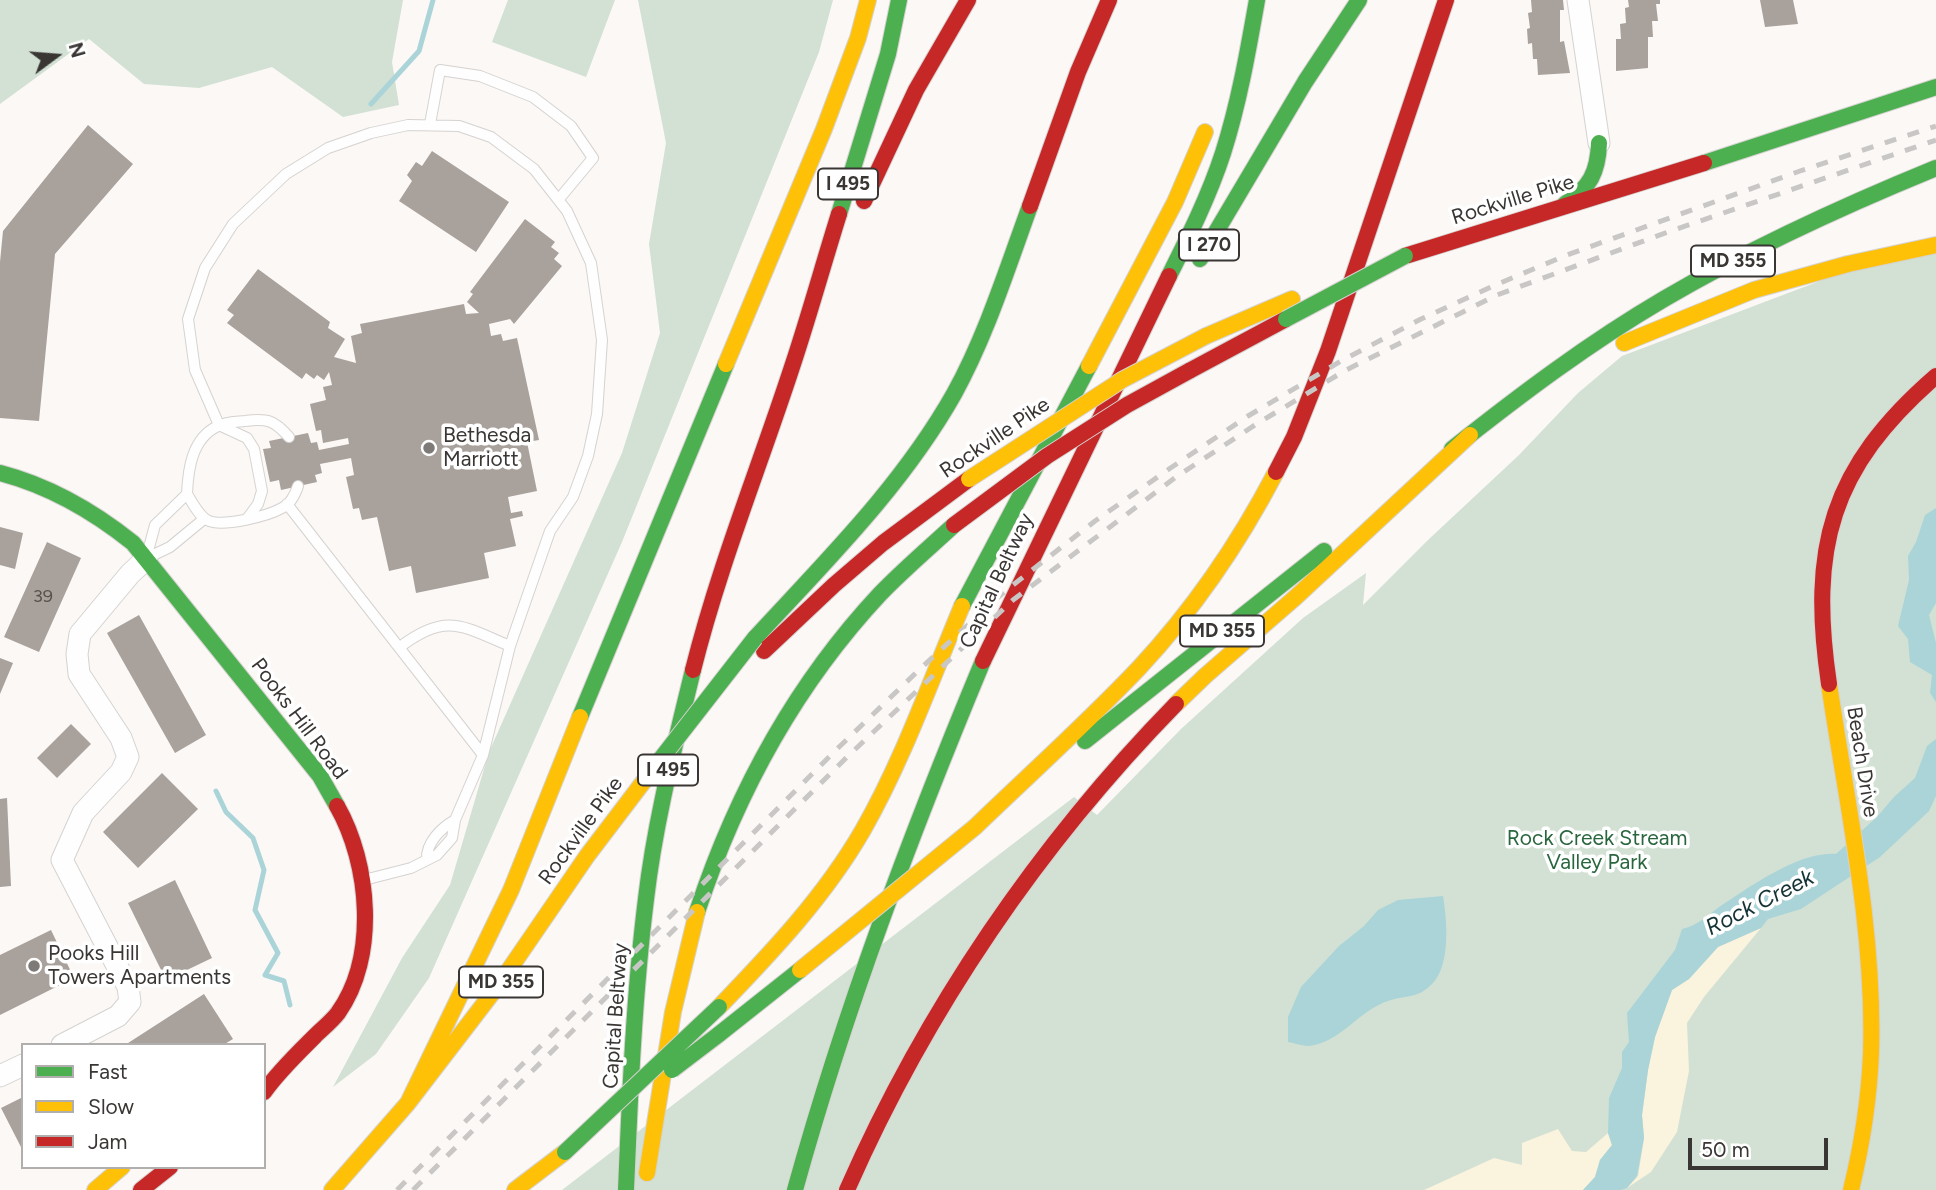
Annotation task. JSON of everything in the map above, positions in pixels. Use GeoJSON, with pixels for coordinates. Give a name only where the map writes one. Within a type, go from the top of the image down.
{"type":"FeatureCollection","features":[{"type":"Feature","properties":{"kind":"main road"},"geometry":{"type":"LineString","coordinates":[[408,1103],[511,890],[604,656],[824,129],[858,38],[868,0]]}},
{"type":"Feature","properties":{"kind":"main road","name":"Capital Beltway"},"geometry":{"type":"LineString","coordinates":[[626,1190],[633,1036],[646,897],[667,777],[708,613],[740,511],[792,367],[888,54],[899,0]]}},
{"type":"Feature","properties":{"kind":"main road"},"geometry":{"type":"LineString","coordinates":[[792,367],[853,225],[916,90],[968,0]]}},
{"type":"Feature","properties":{"kind":"main road"},"geometry":{"type":"LineString","coordinates":[[660,760],[755,638],[886,494],[923,443],[954,393],[988,317],[1090,40],[1109,0]]}},
{"type":"Feature","properties":{"kind":"main road"},"geometry":{"type":"LineString","coordinates":[[1228,66],[1247,0]]}},
{"type":"Feature","properties":{"kind":"main road","name":"Capital Beltway"},"geometry":{"type":"LineString","coordinates":[[795,1190],[821,1097],[931,786],[993,635],[1198,217],[1223,152],[1243,76],[1257,0]]}},
{"type":"Feature","properties":{"kind":"main road","name":"I 270"},"geometry":{"type":"LineString","coordinates":[[1189,278],[1305,82],[1359,0]]}},
{"type":"Feature","properties":{"kind":"main road"},"geometry":{"type":"LineString","coordinates":[[975,827],[1139,668],[1186,613],[1221,566],[1262,498],[1294,437],[1328,351],[1446,0]]}},
{"type":"Feature","properties":{"kind":"main road","name":"Rockville Pike"},"geometry":{"type":"LineString","coordinates":[[332,1190],[408,1103],[500,983],[587,856],[660,760],[748,667],[834,585],[883,543],[1040,430],[1122,380],[1206,336],[1294,298],[1474,233],[1669,174],[1936,87]]}},
{"type":"Feature","properties":{"kind":"main road"},"geometry":{"type":"LineString","coordinates":[[565,1152],[719,1007],[774,950],[822,892],[863,830],[893,769],[964,602],[1175,202],[1212,113]]}},
{"type":"Feature","properties":{"kind":"main road"},"geometry":{"type":"LineString","coordinates":[[1599,143],[1619,166],[1669,174]]}},
{"type":"Feature","properties":{"kind":"main road"},"geometry":{"type":"LineString","coordinates":[[1558,208],[1584,192],[1593,181],[1598,167],[1599,143]]}},
{"type":"Feature","properties":{"kind":"main road","name":"MD 355"},"geometry":{"type":"LineString","coordinates":[[515,1190],[718,1035],[975,827],[1543,379],[1662,300],[1751,250],[1843,206],[1936,168]]}},
{"type":"Feature","properties":{"kind":"main road"},"geometry":{"type":"LineString","coordinates":[[1543,379],[1680,318],[1754,290],[1848,264],[1936,245]]}},
{"type":"Feature","properties":{"kind":"main road"},"geometry":{"type":"LineString","coordinates":[[644,1190],[685,957],[711,869],[741,794],[783,718],[830,654],[882,591],[954,525],[1047,456],[1127,405],[1405,256]]}},
{"type":"Feature","properties":{"kind":"main road"},"geometry":{"type":"LineString","coordinates":[[1063,492],[1175,302]]}},
{"type":"Feature","properties":{"kind":"main road","name":"Beach Drive"},"geometry":{"type":"LineString","coordinates":[[1851,1190],[1866,1110],[1871,1049],[1871,1004],[1864,915],[1824,647],[1821,595],[1827,544],[1841,496],[1864,453],[1893,415],[1936,376]]}},
{"type":"Feature","properties":{"kind":"main road"},"geometry":{"type":"LineString","coordinates":[[847,1190],[914,1055],[969,964],[1020,889],[1073,820],[1197,683],[1271,620],[1469,435]]}},
{"type":"Feature","properties":{"kind":"main road","name":"Pooks Hill Road"},"geometry":{"type":"LineString","coordinates":[[0,473],[52,489],[117,529],[147,558],[320,776],[349,827],[361,881],[366,929],[359,970],[338,1013],[271,1075]]}},
{"type":"Feature","properties":{"kind":"main road"},"geometry":{"type":"LineString","coordinates":[[95,1190],[120,1169]]}},
{"type":"Feature","properties":{"kind":"main road"},"geometry":{"type":"LineString","coordinates":[[141,1190],[167,1169]]}},
{"type":"Feature","properties":{"kind":"street"},"geometry":{"type":"LineString","coordinates":[[1578,0],[1599,143]]}},
{"type":"Feature","properties":{"kind":"street"},"geometry":{"type":"LineString","coordinates":[[66,1043],[118,1016],[130,1002],[128,987],[62,860],[83,813],[121,772],[128,757],[121,738],[79,674],[77,654],[80,634],[130,574],[147,558]]}},
{"type":"Feature","properties":{"kind":"street"},"geometry":{"type":"LineString","coordinates":[[0,1076],[21,1066]]}},
{"type":"Feature","properties":{"kind":"lane"},"geometry":{"type":"LineString","coordinates":[[430,124],[440,71],[480,76],[533,97],[571,126],[593,158],[559,199]]}},
{"type":"Feature","properties":{"kind":"lane"},"geometry":{"type":"LineString","coordinates":[[247,519],[258,504],[262,491],[254,449],[247,438],[219,425],[195,370],[188,319],[205,268],[233,224],[286,174],[328,148],[371,132],[430,124],[458,126],[491,137],[534,169],[559,199],[591,263],[602,340],[597,414],[588,456],[573,497],[550,531],[510,646],[483,755],[455,820],[445,825],[436,836],[426,851],[427,859],[411,868],[361,881]]}},
{"type":"Feature","properties":{"kind":"lane"},"geometry":{"type":"LineString","coordinates":[[147,558],[155,524],[187,494],[194,450],[205,435],[219,425],[262,419],[278,425],[289,437]]}},
{"type":"Feature","properties":{"kind":"lane"},"geometry":{"type":"LineString","coordinates":[[187,494],[205,519],[218,524],[283,508],[295,496],[298,486]]}},
{"type":"Feature","properties":{"kind":"lane"},"geometry":{"type":"LineString","coordinates":[[288,504],[483,755]]}},
{"type":"Feature","properties":{"kind":"lane"},"geometry":{"type":"LineString","coordinates":[[147,558],[170,547],[205,519]]}},
{"type":"Feature","properties":{"kind":"lane"},"geometry":{"type":"LineString","coordinates":[[400,647],[420,631],[445,625],[463,626],[510,646]]}},
{"type":"Feature","properties":{"kind":"green space"},"geometry":{"type":"Polygon","coordinates":[[[0,0],[403,0],[392,62],[399,105],[343,117],[272,67],[199,88],[144,84],[89,39],[0,104],[0,0]]]}},
{"type":"Feature","properties":{"kind":"green space"},"geometry":{"type":"Polygon","coordinates":[[[508,0],[615,0],[586,77],[492,42],[508,0]]]}},
{"type":"Feature","properties":{"kind":"green space"},"geometry":{"type":"Polygon","coordinates":[[[638,0],[833,0],[819,52],[622,542],[429,978],[376,1054],[333,1087],[402,958],[450,885],[489,752],[622,453],[660,333],[649,244],[666,143],[638,0]]]}},
{"type":"Feature","properties":{"kind":"green space","name":"Rock Creek Stream Valley Park"},"geometry":{"type":"Polygon","coordinates":[[[1936,237],[1936,1190],[562,1190],[1074,797],[1097,815],[1181,729],[1303,618],[1366,573],[1363,605],[1519,455],[1578,393],[1622,356],[1936,237]]]}},
{"type":"Feature","properties":{"kind":"sand"},"geometry":{"type":"Polygon","coordinates":[[[1761,928],[1704,997],[1687,1023],[1689,1071],[1677,1132],[1651,1172],[1627,1188],[1638,1176],[1644,1138],[1642,1115],[1648,1070],[1655,1037],[1672,990],[1689,979],[1718,947],[1761,928]]]}},
{"type":"Feature","properties":{"kind":"sand"},"geometry":{"type":"Polygon","coordinates":[[[1558,1129],[1572,1151],[1586,1152],[1608,1133],[1612,1145],[1600,1160],[1595,1177],[1583,1190],[1424,1190],[1494,1158],[1522,1165],[1522,1143],[1558,1129]]]}},
{"type":"Feature","properties":{"kind":"water"},"geometry":{"type":"Polygon","coordinates":[[[1936,508],[1936,603],[1929,615],[1936,643],[1936,702],[1930,693],[1932,675],[1910,662],[1908,639],[1898,626],[1909,580],[1908,556],[1925,515],[1936,508]]]}},
{"type":"Feature","properties":{"kind":"water","name":"Rock Creek"},"geometry":{"type":"Polygon","coordinates":[[[1936,739],[1936,796],[1929,811],[1880,857],[1801,909],[1768,919],[1761,928],[1718,947],[1689,979],[1672,990],[1655,1037],[1648,1070],[1642,1115],[1644,1138],[1637,1176],[1627,1188],[1621,1190],[1583,1190],[1595,1177],[1600,1160],[1612,1145],[1608,1133],[1609,1098],[1622,1068],[1622,1052],[1629,1042],[1627,1013],[1675,950],[1682,929],[1697,923],[1745,890],[1791,864],[1806,858],[1836,854],[1915,778],[1927,746],[1936,739]]]}},
{"type":"Feature","properties":{"kind":"water"},"geometry":{"type":"Polygon","coordinates":[[[1443,896],[1446,917],[1445,954],[1438,976],[1427,989],[1377,1006],[1320,1044],[1309,1046],[1288,1042],[1288,1017],[1301,987],[1339,946],[1364,926],[1378,910],[1398,900],[1443,896]]]}},
{"type":"Feature","properties":{"kind":"building"},"geometry":{"type":"Polygon","coordinates":[[[1531,0],[1563,0],[1564,10],[1560,10],[1560,42],[1564,41],[1570,73],[1538,75],[1532,43],[1528,44],[1528,13],[1532,12],[1531,0]]]}},
{"type":"Feature","properties":{"kind":"building"},"geometry":{"type":"Polygon","coordinates":[[[1628,0],[1660,0],[1660,4],[1656,4],[1658,21],[1652,21],[1653,37],[1648,37],[1648,68],[1616,71],[1616,39],[1621,39],[1620,24],[1626,23],[1625,8],[1629,7],[1628,0]]]}},
{"type":"Feature","properties":{"kind":"building"},"geometry":{"type":"Polygon","coordinates":[[[1760,0],[1793,0],[1798,24],[1765,27],[1760,0]]]}},
{"type":"Feature","properties":{"kind":"building"},"geometry":{"type":"Polygon","coordinates":[[[88,125],[133,164],[55,254],[39,421],[0,418],[0,262],[3,231],[88,125]]]}},
{"type":"Feature","properties":{"kind":"building"},"geometry":{"type":"Polygon","coordinates":[[[432,151],[509,202],[476,252],[399,201],[412,181],[407,175],[416,162],[422,166],[432,151]]]}},
{"type":"Feature","properties":{"kind":"building","name":"Bethesda Marriott"},"geometry":{"type":"Polygon","coordinates":[[[525,219],[555,242],[551,247],[559,253],[554,259],[562,266],[514,324],[510,319],[489,324],[491,336],[501,334],[503,341],[517,338],[539,440],[527,442],[537,491],[508,497],[511,513],[522,511],[523,516],[510,519],[516,546],[484,553],[489,578],[416,593],[411,566],[389,571],[377,517],[362,520],[359,508],[353,509],[346,477],[354,475],[351,458],[320,464],[322,473],[315,475],[317,482],[281,490],[279,480],[270,482],[263,449],[271,448],[269,441],[308,433],[311,443],[317,442],[319,450],[349,444],[348,438],[323,443],[321,430],[316,431],[310,404],[326,400],[323,387],[332,385],[329,372],[324,380],[317,375],[314,379],[306,373],[302,379],[227,323],[234,315],[227,310],[258,269],[330,322],[328,328],[345,339],[334,357],[356,363],[351,336],[362,333],[360,324],[464,304],[466,314],[479,313],[467,302],[473,294],[470,292],[525,219]]]}},
{"type":"Feature","properties":{"kind":"building"},"geometry":{"type":"Polygon","coordinates":[[[0,527],[23,533],[15,569],[0,565],[0,527]]]}},
{"type":"Feature","properties":{"kind":"building"},"geometry":{"type":"Polygon","coordinates":[[[47,542],[81,558],[39,652],[4,637],[47,542]]]}},
{"type":"Feature","properties":{"kind":"building"},"geometry":{"type":"Polygon","coordinates":[[[139,615],[206,735],[175,753],[107,633],[139,615]]]}},
{"type":"Feature","properties":{"kind":"building"},"geometry":{"type":"Polygon","coordinates":[[[0,658],[13,663],[0,694],[0,658]]]}},
{"type":"Feature","properties":{"kind":"building"},"geometry":{"type":"Polygon","coordinates":[[[71,724],[91,744],[57,778],[37,758],[71,724]]]}},
{"type":"Feature","properties":{"kind":"building"},"geometry":{"type":"Polygon","coordinates":[[[162,773],[198,809],[138,868],[103,832],[162,773]]]}},
{"type":"Feature","properties":{"kind":"building"},"geometry":{"type":"Polygon","coordinates":[[[7,798],[11,886],[0,887],[0,799],[7,798]]]}},
{"type":"Feature","properties":{"kind":"building"},"geometry":{"type":"Polygon","coordinates":[[[175,880],[212,958],[166,980],[128,903],[175,880]]]}},
{"type":"Feature","properties":{"kind":"building","name":"Pooks Hill Towers Apartments"},"geometry":{"type":"Polygon","coordinates":[[[51,930],[74,978],[0,1015],[0,955],[51,930]]]}},
{"type":"Feature","properties":{"kind":"building","name":"Pooks Hill Towers Apartments"},"geometry":{"type":"Polygon","coordinates":[[[204,994],[233,1039],[226,1043],[128,1043],[204,994]]]}},
{"type":"Feature","properties":{"kind":"building"},"geometry":{"type":"Polygon","coordinates":[[[21,1098],[21,1147],[1,1108],[21,1098]]]}},
{"type":"Feature","properties":{"kind":"waterway"},"geometry":{"type":"LineString","coordinates":[[371,104],[419,51],[433,0]]}},
{"type":"Feature","properties":{"kind":"waterway"},"geometry":{"type":"LineString","coordinates":[[216,791],[226,812],[253,838],[264,870],[255,910],[278,953],[265,975],[284,981],[290,1005]]}},
{"type":"Feature","properties":{"kind":"railway"},"geometry":{"type":"LineString","coordinates":[[397,1190],[921,668],[1004,592],[1095,521],[1169,469],[1248,416],[1341,361],[1421,319],[1493,286],[1567,255],[1800,171],[1936,126]]}},
{"type":"Feature","properties":{"kind":"railway"},"geometry":{"type":"LineString","coordinates":[[413,1190],[847,757],[1013,600],[1176,477],[1346,370],[1497,295],[1668,232],[1936,140]]}},
{"type":"Feature","properties":{"kind":"traffic: fast"},"geometry":{"type":"LineString","coordinates":[[839,214],[888,54],[899,0]]}},
{"type":"Feature","properties":{"kind":"traffic: fast"},"geometry":{"type":"LineString","coordinates":[[1169,276],[1205,200],[1223,153],[1247,58],[1257,0]]}},
{"type":"Feature","properties":{"kind":"traffic: fast"},"geometry":{"type":"LineString","coordinates":[[1200,259],[1305,82],[1359,0]]}},
{"type":"Feature","properties":{"kind":"traffic: fast"},"geometry":{"type":"LineString","coordinates":[[1704,163],[1936,87]]}},
{"type":"Feature","properties":{"kind":"traffic: fast"},"geometry":{"type":"LineString","coordinates":[[1565,204],[1581,192],[1591,178],[1597,163],[1599,143]]}},
{"type":"Feature","properties":{"kind":"traffic: fast"},"geometry":{"type":"LineString","coordinates":[[1452,449],[1555,370],[1664,299],[1730,262],[1798,229],[1936,168]]}},
{"type":"Feature","properties":{"kind":"traffic: fast"},"geometry":{"type":"LineString","coordinates":[[755,638],[862,522],[933,428],[966,372],[1030,206]]}},
{"type":"Feature","properties":{"kind":"traffic: fast"},"geometry":{"type":"LineString","coordinates":[[1286,319],[1405,256]]}},
{"type":"Feature","properties":{"kind":"traffic: fast"},"geometry":{"type":"LineString","coordinates":[[580,717],[726,364]]}},
{"type":"Feature","properties":{"kind":"traffic: fast"},"geometry":{"type":"LineString","coordinates":[[962,606],[1089,366]]}},
{"type":"Feature","properties":{"kind":"traffic: fast"},"geometry":{"type":"LineString","coordinates":[[0,473],[54,492],[102,520],[133,543],[320,776],[337,806]]}},
{"type":"Feature","properties":{"kind":"traffic: fast"},"geometry":{"type":"LineString","coordinates":[[697,912],[730,825],[771,743],[795,703],[849,629],[880,594],[954,525]]}},
{"type":"Feature","properties":{"kind":"traffic: fast"},"geometry":{"type":"LineString","coordinates":[[1085,741],[1324,551]]}},
{"type":"Feature","properties":{"kind":"traffic: fast"},"geometry":{"type":"LineString","coordinates":[[660,760],[755,638]]}},
{"type":"Feature","properties":{"kind":"traffic: fast"},"geometry":{"type":"LineString","coordinates":[[795,1190],[857,989],[930,791],[983,661]]}},
{"type":"Feature","properties":{"kind":"traffic: fast"},"geometry":{"type":"LineString","coordinates":[[626,1190],[635,1008],[646,899],[660,812],[693,670]]}},
{"type":"Feature","properties":{"kind":"traffic: fast"},"geometry":{"type":"LineString","coordinates":[[718,1035],[800,970]]}},
{"type":"Feature","properties":{"kind":"traffic: fast"},"geometry":{"type":"LineString","coordinates":[[565,1152],[719,1007]]}},
{"type":"Feature","properties":{"kind":"traffic: fast"},"geometry":{"type":"LineString","coordinates":[[672,1070],[718,1035]]}},
{"type":"Feature","properties":{"kind":"traffic: slow"},"geometry":{"type":"LineString","coordinates":[[726,364],[824,129],[858,38],[868,0]]}},
{"type":"Feature","properties":{"kind":"traffic: slow"},"geometry":{"type":"LineString","coordinates":[[1089,366],[1175,202],[1205,132]]}},
{"type":"Feature","properties":{"kind":"traffic: slow"},"geometry":{"type":"LineString","coordinates":[[1624,343],[1754,290],[1848,264],[1936,245]]}},
{"type":"Feature","properties":{"kind":"traffic: slow"},"geometry":{"type":"LineString","coordinates":[[1206,336],[1292,299]]}},
{"type":"Feature","properties":{"kind":"traffic: slow"},"geometry":{"type":"LineString","coordinates":[[969,479],[1122,380],[1206,336]]}},
{"type":"Feature","properties":{"kind":"traffic: slow"},"geometry":{"type":"LineString","coordinates":[[1176,704],[1470,435]]}},
{"type":"Feature","properties":{"kind":"traffic: slow"},"geometry":{"type":"LineString","coordinates":[[975,827],[1099,709],[1159,646],[1214,574],[1247,524],[1276,472]]}},
{"type":"Feature","properties":{"kind":"traffic: slow"},"geometry":{"type":"LineString","coordinates":[[719,1007],[815,901],[863,830],[904,748],[962,606]]}},
{"type":"Feature","properties":{"kind":"traffic: slow"},"geometry":{"type":"LineString","coordinates":[[1829,684],[1858,868],[1869,961],[1869,1088],[1851,1190]]}},
{"type":"Feature","properties":{"kind":"traffic: slow"},"geometry":{"type":"LineString","coordinates":[[408,1103],[511,890],[580,717]]}},
{"type":"Feature","properties":{"kind":"traffic: slow"},"geometry":{"type":"LineString","coordinates":[[332,1190],[408,1103],[500,983],[587,856],[660,760]]}},
{"type":"Feature","properties":{"kind":"traffic: slow"},"geometry":{"type":"LineString","coordinates":[[800,970],[975,827]]}},
{"type":"Feature","properties":{"kind":"traffic: slow"},"geometry":{"type":"LineString","coordinates":[[647,1173],[673,1012],[697,912]]}},
{"type":"Feature","properties":{"kind":"traffic: slow"},"geometry":{"type":"LineString","coordinates":[[515,1190],[565,1152]]}},
{"type":"Feature","properties":{"kind":"traffic: slow"},"geometry":{"type":"LineString","coordinates":[[95,1190],[120,1169]]}},
{"type":"Feature","properties":{"kind":"traffic: jam"},"geometry":{"type":"LineString","coordinates":[[864,201],[916,90],[968,0]]}},
{"type":"Feature","properties":{"kind":"traffic: jam"},"geometry":{"type":"LineString","coordinates":[[1030,206],[1078,72],[1109,0]]}},
{"type":"Feature","properties":{"kind":"traffic: jam"},"geometry":{"type":"LineString","coordinates":[[1276,472],[1294,437],[1328,351],[1446,0]]}},
{"type":"Feature","properties":{"kind":"traffic: jam"},"geometry":{"type":"LineString","coordinates":[[1405,256],[1704,163]]}},
{"type":"Feature","properties":{"kind":"traffic: jam"},"geometry":{"type":"LineString","coordinates":[[693,670],[715,593],[792,367],[839,214]]}},
{"type":"Feature","properties":{"kind":"traffic: jam"},"geometry":{"type":"LineString","coordinates":[[983,661],[1169,276]]}},
{"type":"Feature","properties":{"kind":"traffic: jam"},"geometry":{"type":"LineString","coordinates":[[1189,371],[1286,319]]}},
{"type":"Feature","properties":{"kind":"traffic: jam"},"geometry":{"type":"LineString","coordinates":[[954,525],[1047,456],[1127,405],[1189,371]]}},
{"type":"Feature","properties":{"kind":"traffic: jam"},"geometry":{"type":"LineString","coordinates":[[1829,684],[1822,591],[1826,551],[1835,514],[1850,478],[1872,444],[1900,410],[1936,376]]}},
{"type":"Feature","properties":{"kind":"traffic: jam"},"geometry":{"type":"LineString","coordinates":[[764,651],[883,543],[969,479]]}},
{"type":"Feature","properties":{"kind":"traffic: jam"},"geometry":{"type":"LineString","coordinates":[[847,1190],[912,1058],[990,932],[1078,814],[1176,704]]}},
{"type":"Feature","properties":{"kind":"traffic: jam"},"geometry":{"type":"LineString","coordinates":[[266,1090],[288,1063],[338,1013],[351,990],[359,965],[364,938],[362,882],[357,855],[337,806]]}},
{"type":"Feature","properties":{"kind":"traffic: jam"},"geometry":{"type":"LineString","coordinates":[[141,1190],[167,1169]]}},
{"type":"Feature","properties":{"kind":"place","name":"Bethesda Marriott"},"geometry":{"type":"Point","coordinates":[429,448]}},
{"type":"Feature","properties":{"kind":"place","name":"Pooks Hill Towers Apartments"},"geometry":{"type":"Point","coordinates":[34,966]}}]}
